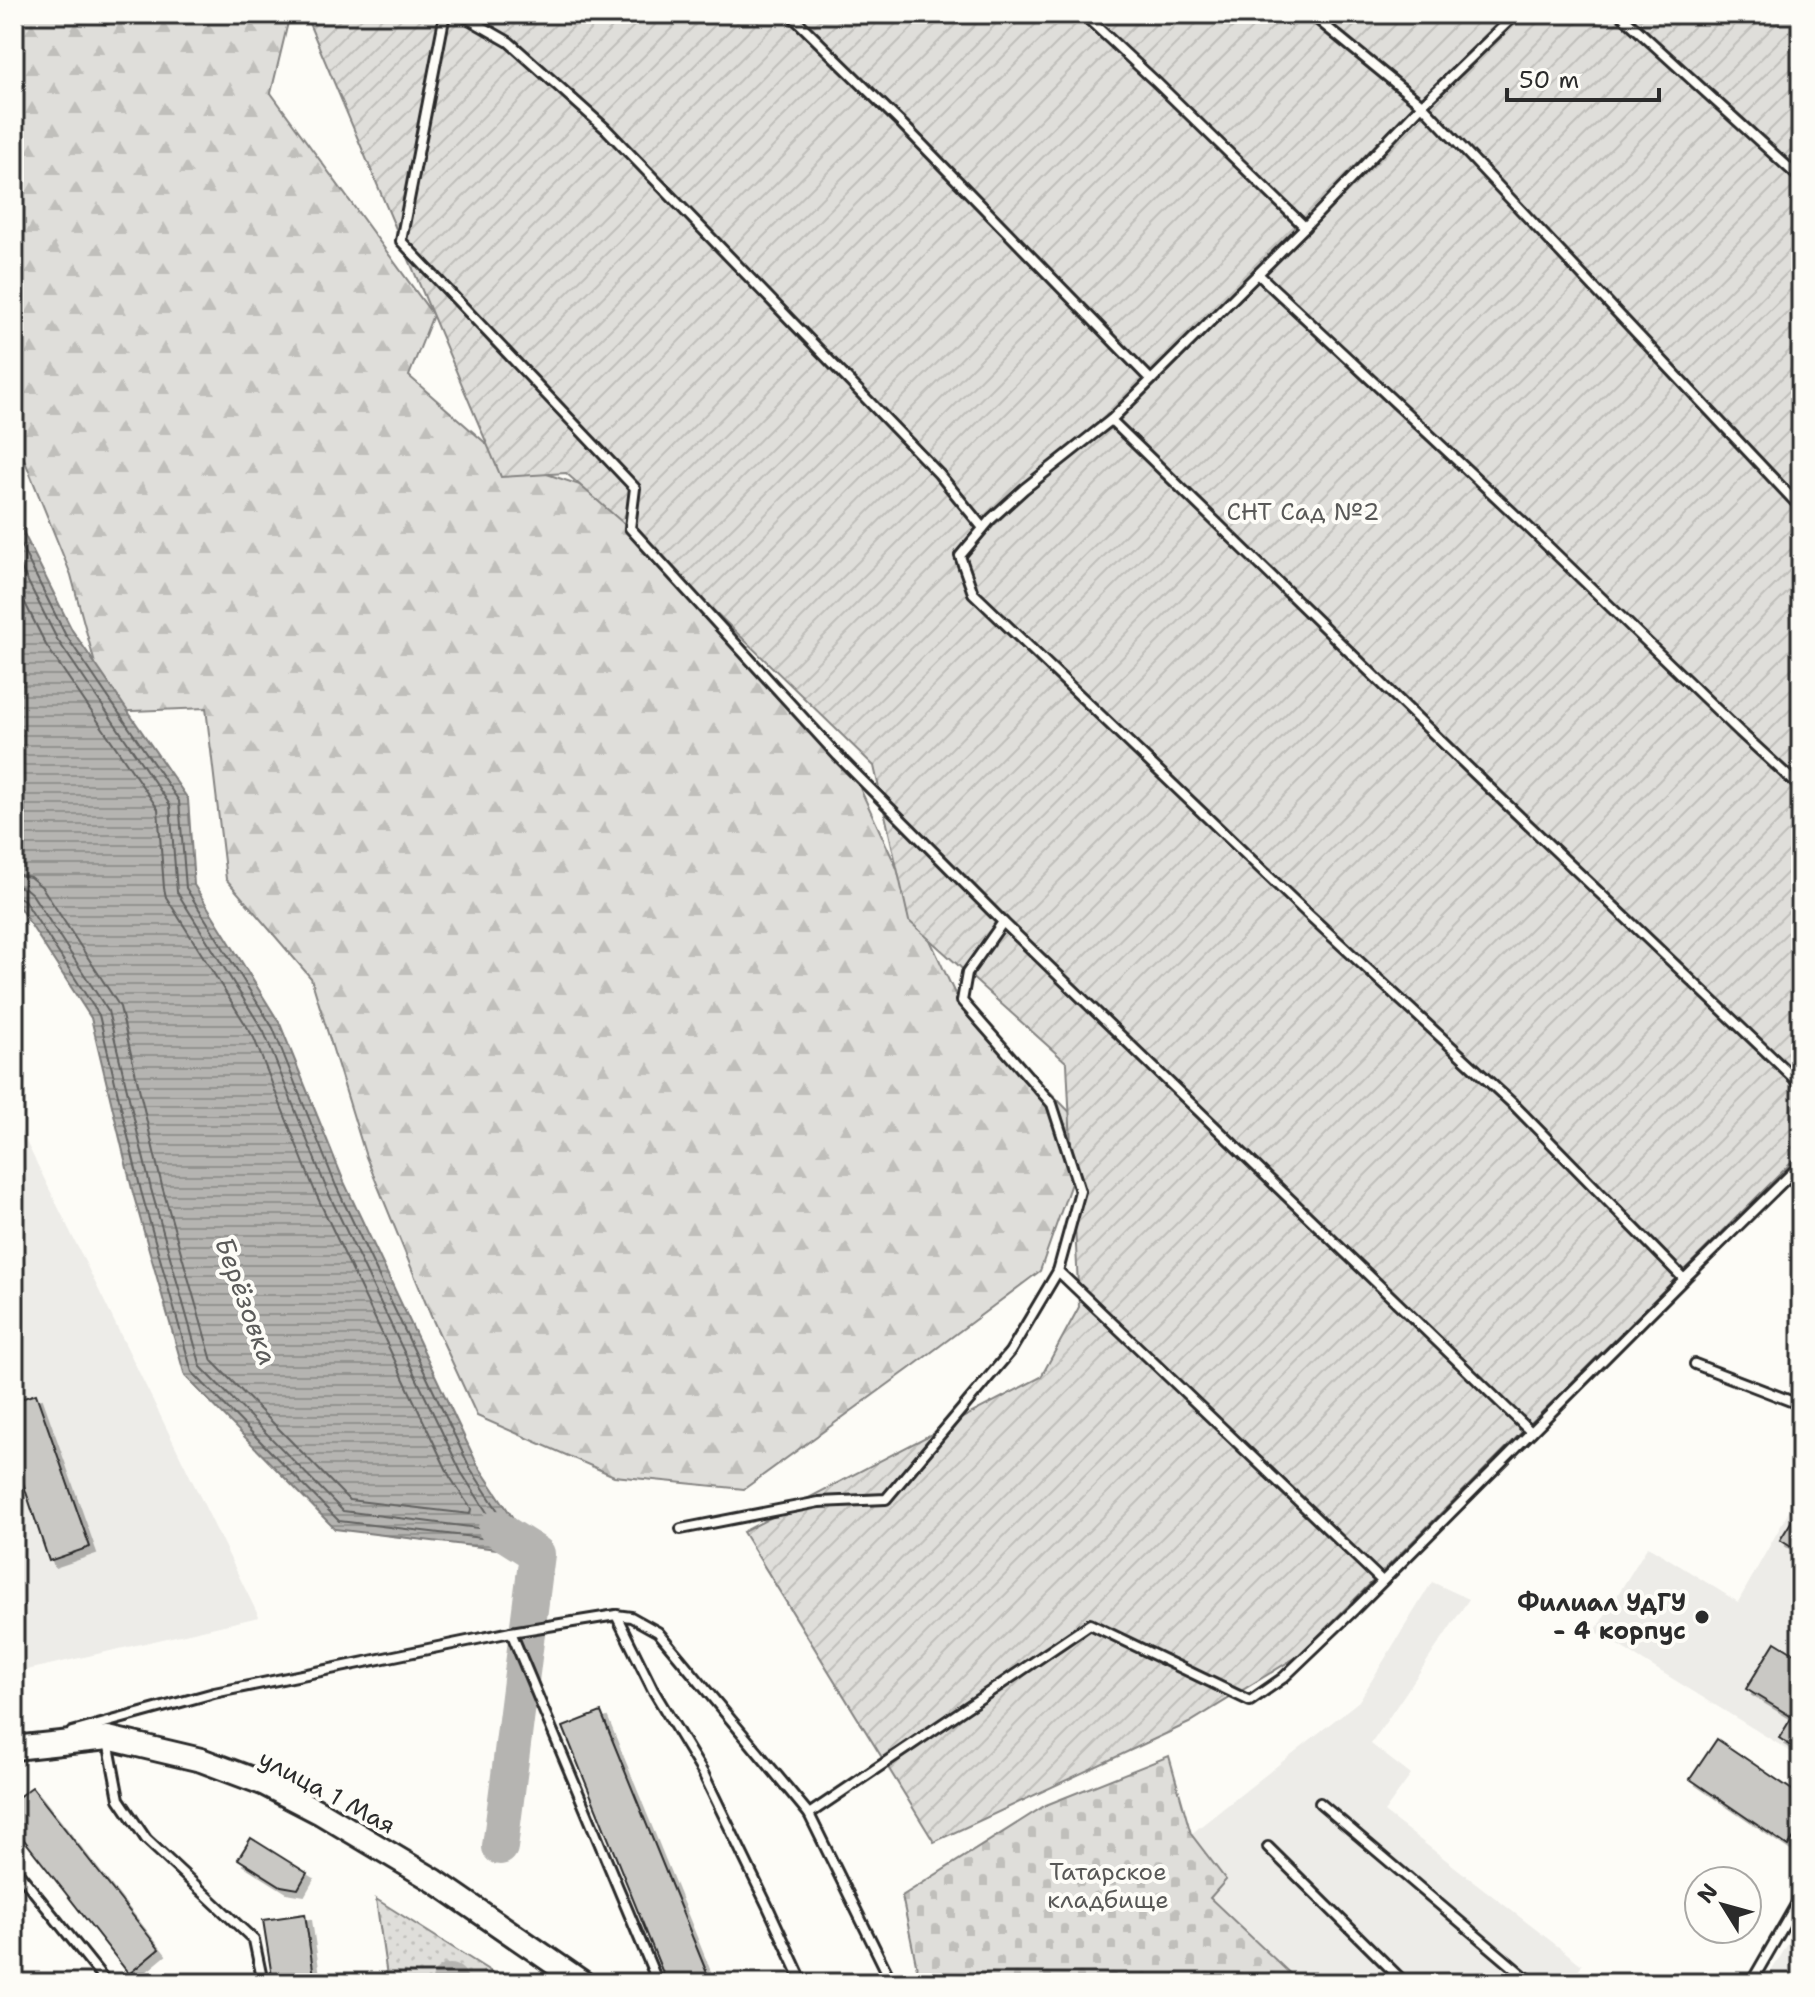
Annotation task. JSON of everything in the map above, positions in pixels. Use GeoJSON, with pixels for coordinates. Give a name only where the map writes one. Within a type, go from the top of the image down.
{"type":"FeatureCollection","features":[{"type":"Feature","properties":{"kind":"main road","name":"улица 1 Мая"},"geometry":{"type":"LineString","coordinates":[[15,1748],[108,1738],[201,1760],[265,1784],[435,1881],[583,1983]]}},
{"type":"Feature","properties":{"kind":"lane"},"geometry":{"type":"LineString","coordinates":[[445,14],[401,241],[635,488],[630,528],[838,756],[1003,922],[1531,1432]]}},
{"type":"Feature","properties":{"kind":"lane"},"geometry":{"type":"LineString","coordinates":[[460,14],[509,42],[605,128],[939,474],[983,528]]}},
{"type":"Feature","properties":{"kind":"lane"},"geometry":{"type":"LineString","coordinates":[[790,14],[903,125],[1151,380]]}},
{"type":"Feature","properties":{"kind":"lane"},"geometry":{"type":"LineString","coordinates":[[1083,14],[1305,227]]}},
{"type":"Feature","properties":{"kind":"lane"},"geometry":{"type":"LineString","coordinates":[[1311,14],[1422,105],[1801,508]]}},
{"type":"Feature","properties":{"kind":"lane"},"geometry":{"type":"LineString","coordinates":[[1516,14],[1111,420],[1024,489],[991,519],[960,556],[973,593],[1309,915],[1512,1103],[1684,1279]]}},
{"type":"Feature","properties":{"kind":"lane"},"geometry":{"type":"LineString","coordinates":[[1620,14],[1801,179]]}},
{"type":"Feature","properties":{"kind":"lane"},"geometry":{"type":"LineString","coordinates":[[1258,274],[1801,788]]}},
{"type":"Feature","properties":{"kind":"lane"},"geometry":{"type":"LineString","coordinates":[[1111,420],[1486,785],[1801,1085]]}},
{"type":"Feature","properties":{"kind":"lane"},"geometry":{"type":"LineString","coordinates":[[681,1529],[819,1502],[886,1499],[1010,1352],[1058,1271],[1080,1191],[1052,1104],[962,1001],[967,973],[1003,922]]}},
{"type":"Feature","properties":{"kind":"lane"},"geometry":{"type":"LineString","coordinates":[[809,1814],[1090,1624],[1250,1701],[1283,1678],[1801,1164]]}},
{"type":"Feature","properties":{"kind":"lane"},"geometry":{"type":"LineString","coordinates":[[1058,1271],[1382,1581]]}},
{"type":"Feature","properties":{"kind":"lane"},"geometry":{"type":"LineString","coordinates":[[1695,1364],[1801,1405]]}},
{"type":"Feature","properties":{"kind":"lane"},"geometry":{"type":"LineString","coordinates":[[616,1615],[653,1690],[703,1773],[803,1983]]}},
{"type":"Feature","properties":{"kind":"lane"},"geometry":{"type":"LineString","coordinates":[[15,1748],[214,1693],[511,1632],[603,1616],[631,1617],[658,1632],[809,1814],[892,1983]]}},
{"type":"Feature","properties":{"kind":"lane"},"geometry":{"type":"LineString","coordinates":[[511,1632],[658,1983]]}},
{"type":"Feature","properties":{"kind":"lane"},"geometry":{"type":"LineString","coordinates":[[108,1738],[119,1799],[146,1839],[254,1940],[263,1983]]}},
{"type":"Feature","properties":{"kind":"lane"},"geometry":{"type":"LineString","coordinates":[[1320,1803],[1523,1980],[1536,1983]]}},
{"type":"Feature","properties":{"kind":"lane"},"geometry":{"type":"LineString","coordinates":[[1268,1847],[1405,1983]]}},
{"type":"Feature","properties":{"kind":"lane"},"geometry":{"type":"LineString","coordinates":[[14,1867],[107,1983]]}},
{"type":"Feature","properties":{"kind":"lane"},"geometry":{"type":"LineString","coordinates":[[1752,1982],[1801,1896]]}},
{"type":"Feature","properties":{"kind":"shaded area"},"geometry":{"type":"Polygon","coordinates":[[[14,1117],[259,1617],[14,1673],[14,1117]]]}},
{"type":"Feature","properties":{"kind":"shaded area","name":"Филиал УдГУ - 4 корпус"},"geometry":{"type":"Polygon","coordinates":[[[1801,1490],[1801,1758],[1595,1631],[1648,1546],[1738,1602],[1801,1490]]]}},
{"type":"Feature","properties":{"kind":"shaded area"},"geometry":{"type":"Polygon","coordinates":[[[1432,1582],[1469,1599],[1371,1744],[1411,1775],[1384,1812],[1582,1965],[1571,1983],[1300,1983],[1210,1898],[1191,1834],[1359,1701],[1432,1582]]]}},
{"type":"Feature","properties":{"kind":"shaded area"},"geometry":{"type":"Polygon","coordinates":[[[1801,1923],[1801,1983],[1775,1983],[1767,1978],[1801,1923]]]}},
{"type":"Feature","properties":{"kind":"green space"},"geometry":{"type":"Polygon","coordinates":[[[14,14],[290,14],[271,93],[433,315],[409,376],[505,460],[607,494],[853,773],[955,994],[1089,1132],[1040,1271],[744,1489],[614,1476],[477,1416],[431,1316],[366,1157],[311,978],[226,879],[206,708],[108,712],[71,575],[14,434],[14,14]]]}},
{"type":"Feature","properties":{"kind":"green space","name":"СНТ Сад №2"},"geometry":{"type":"Polygon","coordinates":[[[321,14],[1801,14],[1801,1153],[1298,1656],[1189,1723],[934,1842],[743,1532],[1041,1377],[1079,1307],[1067,1063],[909,921],[874,766],[630,529],[566,473],[501,477],[308,21],[321,14]]]}},
{"type":"Feature","properties":{"kind":"green space","name":"Татарское кладбище"},"geometry":{"type":"Polygon","coordinates":[[[1169,1756],[1191,1834],[1226,1880],[1210,1898],[1300,1983],[920,1983],[902,1896],[1046,1805],[1169,1756]]]}},
{"type":"Feature","properties":{"kind":"green space"},"geometry":{"type":"Polygon","coordinates":[[[376,1899],[509,1983],[388,1983],[376,1899]]]}},
{"type":"Feature","properties":{"kind":"water"},"geometry":{"type":"Polygon","coordinates":[[[14,514],[72,630],[188,799],[194,885],[280,1024],[344,1182],[477,1464],[537,1554],[335,1529],[185,1376],[133,1193],[91,1018],[14,899],[14,514]]]}},
{"type":"Feature","properties":{"kind":"building"},"geometry":{"type":"Polygon","coordinates":[[[36,1394],[90,1547],[49,1561],[14,1456],[14,1401],[36,1394]]]}},
{"type":"Feature","properties":{"kind":"building"},"geometry":{"type":"Polygon","coordinates":[[[1801,1506],[1801,1553],[1780,1540],[1801,1506]]]}},
{"type":"Feature","properties":{"kind":"building"},"geometry":{"type":"Polygon","coordinates":[[[1775,1642],[1801,1658],[1801,1752],[1779,1738],[1792,1717],[1746,1689],[1775,1642]]]}},
{"type":"Feature","properties":{"kind":"building"},"geometry":{"type":"Polygon","coordinates":[[[601,1712],[711,1983],[667,1983],[563,1727],[601,1712]]]}},
{"type":"Feature","properties":{"kind":"building"},"geometry":{"type":"Polygon","coordinates":[[[1717,1739],[1801,1796],[1801,1827],[1788,1846],[1690,1779],[1717,1739]]]}},
{"type":"Feature","properties":{"kind":"building"},"geometry":{"type":"Polygon","coordinates":[[[32,1787],[159,1949],[129,1974],[14,1827],[14,1800],[32,1787]]]}},
{"type":"Feature","properties":{"kind":"building"},"geometry":{"type":"Polygon","coordinates":[[[251,1838],[307,1873],[298,1889],[281,1886],[238,1859],[251,1838]]]}},
{"type":"Feature","properties":{"kind":"building"},"geometry":{"type":"Polygon","coordinates":[[[305,1914],[315,1983],[273,1983],[263,1920],[305,1914]]]}},
{"type":"Feature","properties":{"kind":"waterway","name":"Берёзовка"},"geometry":{"type":"LineString","coordinates":[[496,1528],[537,1554],[500,1847]]}},
{"type":"Feature","properties":{"kind":"place","name":"Филиал УдГУ - 4 корпус"},"geometry":{"type":"Point","coordinates":[1702,1617]}}]}
